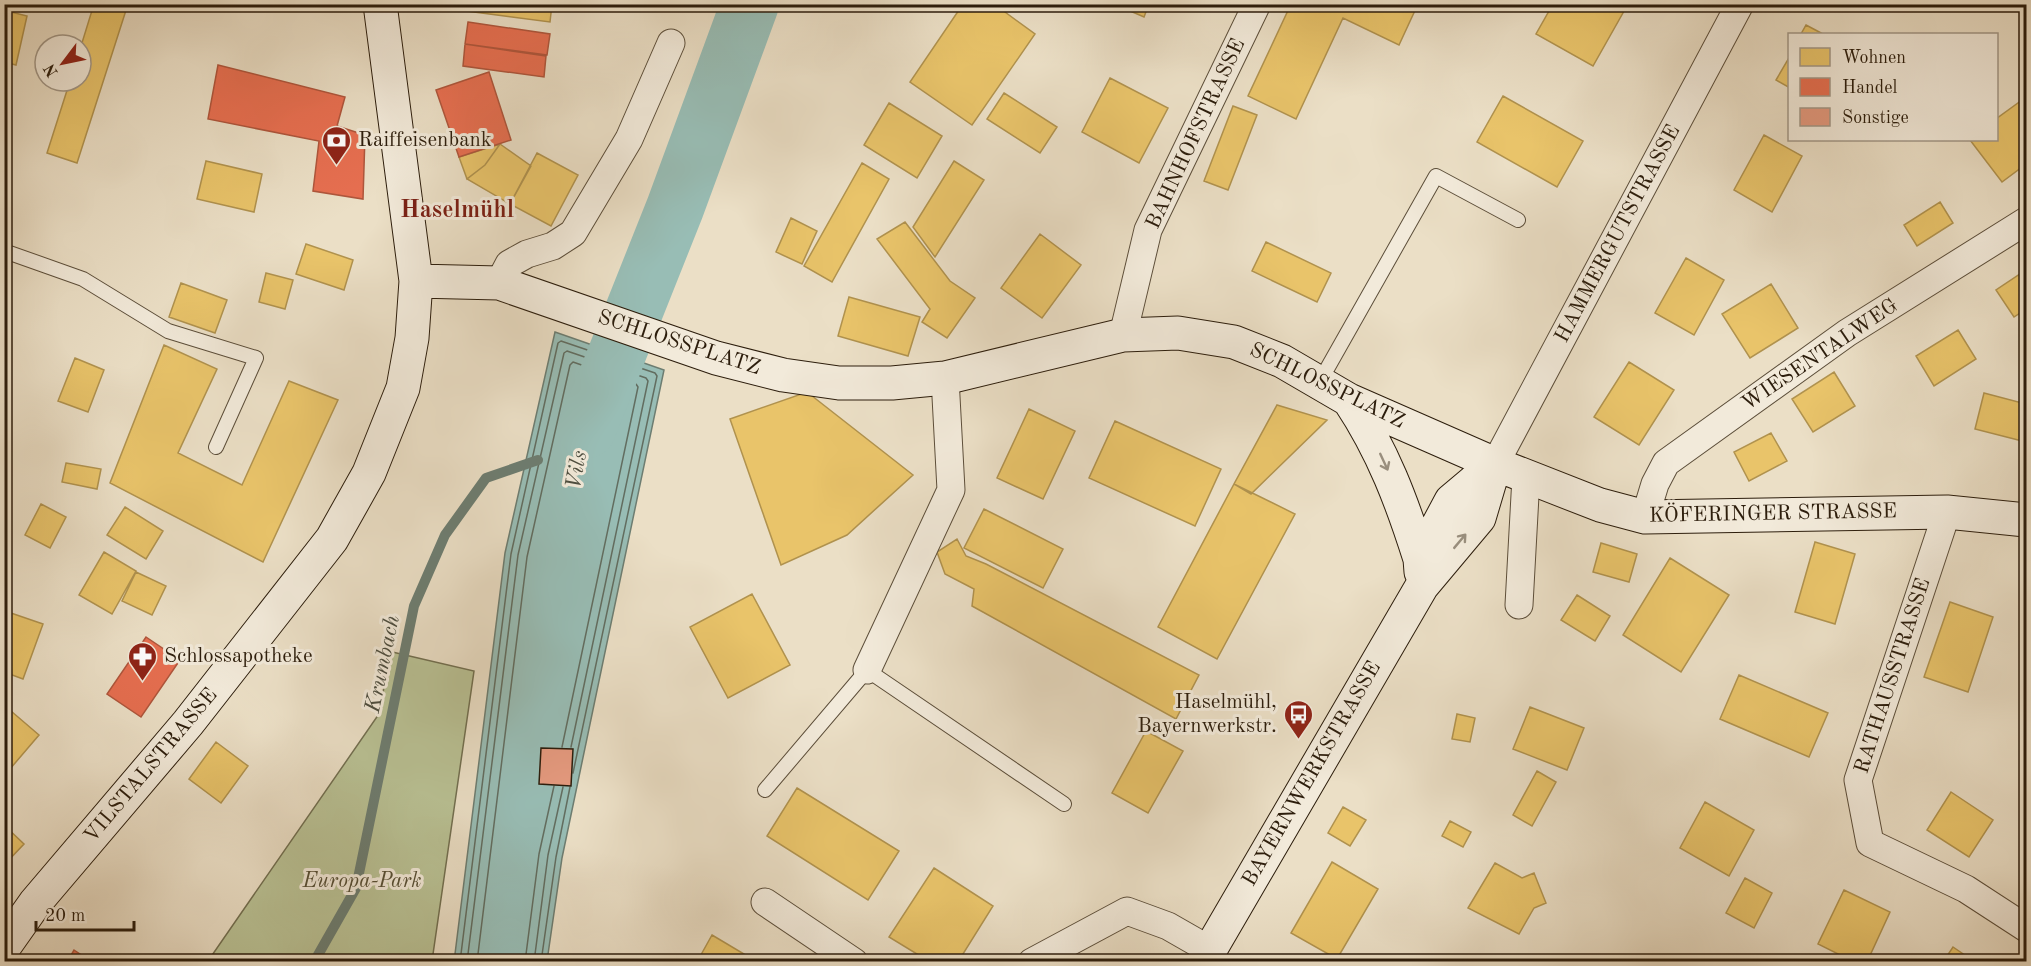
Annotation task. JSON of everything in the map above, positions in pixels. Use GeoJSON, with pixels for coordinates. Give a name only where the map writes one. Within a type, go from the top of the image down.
{"type":"FeatureCollection","features":[{"type":"Feature","properties":{"kind":"street","name":"VILSTALSTRASSE"},"geometry":{"type":"LineString","coordinates":[[4,946],[36,903],[188,723],[332,539],[369,473],[403,388],[412,338],[416,282],[380,4]]}},
{"type":"Feature","properties":{"kind":"street","name":"BAHNHOFSTRASSE"},"geometry":{"type":"LineString","coordinates":[[1123,335],[1148,230],[1257,4]]}},
{"type":"Feature","properties":{"kind":"street","name":"HAMMERGUTSTRASSE"},"geometry":{"type":"LineString","coordinates":[[1495,464],[1740,4]]}},
{"type":"Feature","properties":{"kind":"street"},"geometry":{"type":"LineString","coordinates":[[499,283],[509,264],[527,254],[553,246],[573,233],[629,139],[671,43]]}},
{"type":"Feature","properties":{"kind":"street","name":"WIESENTALWEG"},"geometry":{"type":"LineString","coordinates":[[1645,517],[1655,484],[1666,463],[1847,333],[2026,221]]}},
{"type":"Feature","properties":{"kind":"street","name":"SCHLOSSPLATZ"},"geometry":{"type":"LineString","coordinates":[[416,282],[499,283],[716,358],[783,375],[839,383],[891,383],[945,378],[1123,335],[1178,333],[1234,342],[1282,361],[1349,400],[1526,477]]}},
{"type":"Feature","properties":{"kind":"street"},"geometry":{"type":"LineString","coordinates":[[867,670],[951,490],[945,378]]}},
{"type":"Feature","properties":{"kind":"street"},"geometry":{"type":"LineString","coordinates":[[1349,400],[1369,430],[1399,495],[1421,573]]}},
{"type":"Feature","properties":{"kind":"street","name":"BAYERNWERKSTRASSE"},"geometry":{"type":"LineString","coordinates":[[1206,956],[1421,573],[1479,518],[1495,464]]}},
{"type":"Feature","properties":{"kind":"street"},"geometry":{"type":"LineString","coordinates":[[1519,605],[1526,477]]}},
{"type":"Feature","properties":{"kind":"street","name":"KÖFERINGER STRASSE"},"geometry":{"type":"LineString","coordinates":[[1526,477],[1600,505],[1645,517],[1947,512],[2026,520]]}},
{"type":"Feature","properties":{"kind":"street","name":"RATHAUSSTRASSE"},"geometry":{"type":"LineString","coordinates":[[1947,512],[1858,780],[1870,843],[1965,889],[2026,928]]}},
{"type":"Feature","properties":{"kind":"street"},"geometry":{"type":"LineString","coordinates":[[765,902],[854,962]]}},
{"type":"Feature","properties":{"kind":"street"},"geometry":{"type":"LineString","coordinates":[[1032,962],[1128,911],[1168,926],[1206,956]]}},
{"type":"Feature","properties":{"kind":"lane"},"geometry":{"type":"LineString","coordinates":[[1319,383],[1436,176],[1518,220]]}},
{"type":"Feature","properties":{"kind":"lane"},"geometry":{"type":"LineString","coordinates":[[4,251],[83,279],[168,331],[256,358],[216,447]]}},
{"type":"Feature","properties":{"kind":"lane"},"geometry":{"type":"LineString","coordinates":[[765,790],[867,670],[1064,804]]}},
{"type":"Feature","properties":{"kind":"green space","name":"Europa-Park"},"geometry":{"type":"Polygon","coordinates":[[[388,651],[474,671],[432,961],[208,961],[381,711],[388,651]]]}},
{"type":"Feature","properties":{"kind":"water"},"geometry":{"type":"Polygon","coordinates":[[[555,332],[664,370],[562,858],[547,961],[454,962],[505,553],[555,332]]]}},
{"type":"Feature","properties":{"kind":"building: Wohnen"},"geometry":{"type":"Polygon","coordinates":[[[94,4],[128,4],[77,163],[47,153],[66,93],[93,93],[93,33],[85,33],[94,4]]]}},
{"type":"Feature","properties":{"kind":"building: Wohnen"},"geometry":{"type":"Polygon","coordinates":[[[467,4],[552,4],[550,22],[467,11],[467,4]]]}},
{"type":"Feature","properties":{"kind":"building: Wohnen"},"geometry":{"type":"Polygon","coordinates":[[[963,4],[994,4],[1035,34],[972,125],[910,82],[963,4]]]}},
{"type":"Feature","properties":{"kind":"building: Wohnen"},"geometry":{"type":"Polygon","coordinates":[[[1114,4],[1149,4],[1144,17],[1114,4]]]}},
{"type":"Feature","properties":{"kind":"building: Wohnen"},"geometry":{"type":"Polygon","coordinates":[[[1291,4],[1418,4],[1399,45],[1343,18],[1296,119],[1248,96],[1291,4]]]}},
{"type":"Feature","properties":{"kind":"building: Wohnen"},"geometry":{"type":"Polygon","coordinates":[[[1553,4],[1628,4],[1593,66],[1536,34],[1553,4]]]}},
{"type":"Feature","properties":{"kind":"building: Wohnen"},"geometry":{"type":"Polygon","coordinates":[[[7,11],[27,16],[16,65],[4,62],[4,22],[7,11]]]}},
{"type":"Feature","properties":{"kind":"building: Wohnen"},"geometry":{"type":"Polygon","coordinates":[[[1806,25],[1821,33],[1802,33],[1806,25]]]}},
{"type":"Feature","properties":{"kind":"building: Wohnen"},"geometry":{"type":"Polygon","coordinates":[[[1788,59],[1788,87],[1776,80],[1788,59]]]}},
{"type":"Feature","properties":{"kind":"building: Wohnen"},"geometry":{"type":"Polygon","coordinates":[[[1110,78],[1168,108],[1139,163],[1082,132],[1110,78]]]}},
{"type":"Feature","properties":{"kind":"building: Wohnen"},"geometry":{"type":"Polygon","coordinates":[[[1004,93],[1057,127],[1040,153],[987,119],[1004,93]]]}},
{"type":"Feature","properties":{"kind":"building: Wohnen"},"geometry":{"type":"Polygon","coordinates":[[[1503,96],[1583,141],[1557,187],[1477,142],[1503,96]]]}},
{"type":"Feature","properties":{"kind":"building: Wohnen"},"geometry":{"type":"Polygon","coordinates":[[[2022,100],[2026,107],[2026,164],[2002,182],[1971,141],[1998,141],[1998,118],[2022,100]]]}},
{"type":"Feature","properties":{"kind":"building: Wohnen"},"geometry":{"type":"Polygon","coordinates":[[[889,103],[942,136],[917,178],[864,145],[889,103]]]}},
{"type":"Feature","properties":{"kind":"building: Wohnen"},"geometry":{"type":"Polygon","coordinates":[[[1233,106],[1257,115],[1228,190],[1204,181],[1233,106]]]}},
{"type":"Feature","properties":{"kind":"building: Wohnen"},"geometry":{"type":"Polygon","coordinates":[[[1764,135],[1802,156],[1772,212],[1734,190],[1764,135]]]}},
{"type":"Feature","properties":{"kind":"building: Wohnen"},"geometry":{"type":"Polygon","coordinates":[[[500,144],[531,166],[510,204],[467,179],[485,165],[500,144]]]}},
{"type":"Feature","properties":{"kind":"building: Wohnen"},"geometry":{"type":"Polygon","coordinates":[[[500,144],[485,165],[467,179],[459,157],[500,144]]]}},
{"type":"Feature","properties":{"kind":"building: Wohnen"},"geometry":{"type":"Polygon","coordinates":[[[537,153],[578,175],[551,226],[510,204],[537,153]]]}},
{"type":"Feature","properties":{"kind":"building: Wohnen"},"geometry":{"type":"Polygon","coordinates":[[[206,161],[262,174],[254,212],[197,199],[206,161]]]}},
{"type":"Feature","properties":{"kind":"building: Wohnen"},"geometry":{"type":"Polygon","coordinates":[[[954,161],[984,180],[935,257],[913,227],[954,161]]]}},
{"type":"Feature","properties":{"kind":"building: Wohnen"},"geometry":{"type":"Polygon","coordinates":[[[862,163],[889,179],[832,282],[804,266],[862,163]]]}},
{"type":"Feature","properties":{"kind":"building: Wohnen"},"geometry":{"type":"Polygon","coordinates":[[[1940,202],[1953,223],[1917,246],[1904,225],[1940,202]]]}},
{"type":"Feature","properties":{"kind":"building: Wohnen"},"geometry":{"type":"Polygon","coordinates":[[[791,218],[817,231],[802,264],[776,252],[791,218]]]}},
{"type":"Feature","properties":{"kind":"building: Wohnen"},"geometry":{"type":"Polygon","coordinates":[[[905,222],[950,281],[975,298],[947,338],[922,322],[930,309],[877,239],[905,222]]]}},
{"type":"Feature","properties":{"kind":"building: Wohnen"},"geometry":{"type":"Polygon","coordinates":[[[1040,234],[1081,265],[1042,318],[1001,288],[1040,234]]]}},
{"type":"Feature","properties":{"kind":"building: Wohnen"},"geometry":{"type":"Polygon","coordinates":[[[1266,242],[1331,273],[1317,302],[1252,271],[1266,242]]]}},
{"type":"Feature","properties":{"kind":"building: Wohnen"},"geometry":{"type":"Polygon","coordinates":[[[306,244],[353,260],[344,290],[296,274],[306,244]]]}},
{"type":"Feature","properties":{"kind":"building: Wohnen"},"geometry":{"type":"Polygon","coordinates":[[[1686,258],[1724,280],[1694,335],[1655,313],[1686,258]]]}},
{"type":"Feature","properties":{"kind":"building: Wohnen"},"geometry":{"type":"Polygon","coordinates":[[[2026,270],[2026,309],[2014,317],[1996,290],[2026,270]]]}},
{"type":"Feature","properties":{"kind":"building: Wohnen"},"geometry":{"type":"Polygon","coordinates":[[[266,273],[293,280],[285,309],[259,302],[266,273]]]}},
{"type":"Feature","properties":{"kind":"building: Wohnen"},"geometry":{"type":"Polygon","coordinates":[[[181,283],[227,300],[215,333],[169,317],[181,283]]]}},
{"type":"Feature","properties":{"kind":"building: Wohnen"},"geometry":{"type":"Polygon","coordinates":[[[1771,284],[1798,328],[1750,358],[1722,314],[1771,284]]]}},
{"type":"Feature","properties":{"kind":"building: Wohnen"},"geometry":{"type":"Polygon","coordinates":[[[849,297],[920,317],[908,356],[838,336],[849,297]]]}},
{"type":"Feature","properties":{"kind":"building: Wohnen"},"geometry":{"type":"Polygon","coordinates":[[[1958,330],[1976,359],[1934,386],[1916,356],[1958,330]]]}},
{"type":"Feature","properties":{"kind":"building: Wohnen"},"geometry":{"type":"Polygon","coordinates":[[[164,345],[217,369],[178,453],[242,485],[289,381],[338,400],[263,562],[110,483],[164,345]]]}},
{"type":"Feature","properties":{"kind":"building: Wohnen"},"geometry":{"type":"Polygon","coordinates":[[[75,358],[104,370],[88,412],[58,401],[75,358]]]}},
{"type":"Feature","properties":{"kind":"building: Wohnen"},"geometry":{"type":"Polygon","coordinates":[[[1629,362],[1674,390],[1639,445],[1594,417],[1629,362]]]}},
{"type":"Feature","properties":{"kind":"building: Wohnen"},"geometry":{"type":"Polygon","coordinates":[[[1834,372],[1855,406],[1813,432],[1792,399],[1834,372]]]}},
{"type":"Feature","properties":{"kind":"building: Wohnen"},"geometry":{"type":"Polygon","coordinates":[[[807,392],[913,475],[847,535],[781,565],[730,419],[807,392]]]}},
{"type":"Feature","properties":{"kind":"building: Wohnen"},"geometry":{"type":"Polygon","coordinates":[[[1984,393],[2026,404],[2026,442],[1975,429],[1984,393]]]}},
{"type":"Feature","properties":{"kind":"building: Wohnen"},"geometry":{"type":"Polygon","coordinates":[[[1277,405],[1327,420],[1251,494],[1234,484],[1277,405]]]}},
{"type":"Feature","properties":{"kind":"building: Wohnen"},"geometry":{"type":"Polygon","coordinates":[[[1029,409],[1075,431],[1043,499],[997,478],[1029,409]]]}},
{"type":"Feature","properties":{"kind":"building: Wohnen"},"geometry":{"type":"Polygon","coordinates":[[[1115,421],[1221,469],[1195,526],[1089,478],[1115,421]]]}},
{"type":"Feature","properties":{"kind":"building: Wohnen"},"geometry":{"type":"Polygon","coordinates":[[[1771,433],[1787,461],[1749,481],[1734,452],[1771,433]]]}},
{"type":"Feature","properties":{"kind":"building: Wohnen"},"geometry":{"type":"Polygon","coordinates":[[[66,463],[101,469],[97,489],[62,482],[66,463]]]}},
{"type":"Feature","properties":{"kind":"building: Wohnen"},"geometry":{"type":"Polygon","coordinates":[[[1234,484],[1295,514],[1217,659],[1158,627],[1234,484]]]}},
{"type":"Feature","properties":{"kind":"building: Wohnen"},"geometry":{"type":"Polygon","coordinates":[[[41,504],[66,517],[50,548],[25,535],[41,504]]]}},
{"type":"Feature","properties":{"kind":"building: Wohnen"},"geometry":{"type":"Polygon","coordinates":[[[125,507],[163,531],[146,559],[107,535],[125,507]]]}},
{"type":"Feature","properties":{"kind":"building: Wohnen"},"geometry":{"type":"Polygon","coordinates":[[[984,509],[1063,549],[1043,588],[964,548],[984,509]]]}},
{"type":"Feature","properties":{"kind":"building: Wohnen"},"geometry":{"type":"Polygon","coordinates":[[[957,539],[966,556],[986,564],[1199,675],[1176,719],[972,606],[974,589],[945,574],[937,552],[957,539]]]}},
{"type":"Feature","properties":{"kind":"building: Wohnen"},"geometry":{"type":"Polygon","coordinates":[[[1815,542],[1855,554],[1835,624],[1795,612],[1815,542]]]}},
{"type":"Feature","properties":{"kind":"building: Wohnen"},"geometry":{"type":"Polygon","coordinates":[[[1601,543],[1637,554],[1629,582],[1593,572],[1601,543]]]}},
{"type":"Feature","properties":{"kind":"building: Wohnen"},"geometry":{"type":"Polygon","coordinates":[[[104,552],[136,571],[112,614],[79,595],[104,552]]]}},
{"type":"Feature","properties":{"kind":"building: Wohnen"},"geometry":{"type":"Polygon","coordinates":[[[1670,558],[1729,595],[1681,672],[1623,635],[1670,558]]]}},
{"type":"Feature","properties":{"kind":"building: Wohnen"},"geometry":{"type":"Polygon","coordinates":[[[136,572],[166,586],[152,615],[122,601],[136,572]]]}},
{"type":"Feature","properties":{"kind":"building: Wohnen"},"geometry":{"type":"Polygon","coordinates":[[[752,594],[790,665],[728,698],[690,627],[752,594]]]}},
{"type":"Feature","properties":{"kind":"building: Wohnen"},"geometry":{"type":"Polygon","coordinates":[[[1577,595],[1610,616],[1595,641],[1561,620],[1577,595]]]}},
{"type":"Feature","properties":{"kind":"building: Wohnen"},"geometry":{"type":"Polygon","coordinates":[[[1950,602],[1993,617],[1968,692],[1924,677],[1950,602]]]}},
{"type":"Feature","properties":{"kind":"building: Wohnen"},"geometry":{"type":"Polygon","coordinates":[[[8,612],[43,624],[23,679],[4,672],[4,622],[8,612]]]}},
{"type":"Feature","properties":{"kind":"building: Wohnen"},"geometry":{"type":"Polygon","coordinates":[[[1739,675],[1828,713],[1809,757],[1720,719],[1739,675]]]}},
{"type":"Feature","properties":{"kind":"building: Wohnen"},"geometry":{"type":"Polygon","coordinates":[[[4,705],[39,735],[4,776],[4,705]]]}},
{"type":"Feature","properties":{"kind":"building: Wohnen"},"geometry":{"type":"Polygon","coordinates":[[[1530,707],[1584,728],[1567,770],[1513,749],[1530,707]]]}},
{"type":"Feature","properties":{"kind":"building: Wohnen"},"geometry":{"type":"Polygon","coordinates":[[[1457,714],[1475,718],[1470,742],[1452,739],[1457,714]]]}},
{"type":"Feature","properties":{"kind":"building: Wohnen"},"geometry":{"type":"Polygon","coordinates":[[[1146,731],[1183,751],[1148,813],[1112,793],[1146,731]]]}},
{"type":"Feature","properties":{"kind":"building: Wohnen"},"geometry":{"type":"Polygon","coordinates":[[[216,742],[248,766],[221,803],[189,779],[216,742]]]}},
{"type":"Feature","properties":{"kind":"building: Wohnen"},"geometry":{"type":"Polygon","coordinates":[[[1537,771],[1556,782],[1532,826],[1513,815],[1537,771]]]}},
{"type":"Feature","properties":{"kind":"building: Wohnen"},"geometry":{"type":"Polygon","coordinates":[[[797,788],[899,851],[868,900],[767,836],[797,788]]]}},
{"type":"Feature","properties":{"kind":"building: Wohnen"},"geometry":{"type":"Polygon","coordinates":[[[1951,792],[1993,820],[1969,857],[1927,830],[1951,792]]]}},
{"type":"Feature","properties":{"kind":"building: Wohnen"},"geometry":{"type":"Polygon","coordinates":[[[1705,802],[1754,830],[1729,876],[1680,848],[1705,802]]]}},
{"type":"Feature","properties":{"kind":"building: Wohnen"},"geometry":{"type":"Polygon","coordinates":[[[1343,807],[1366,820],[1350,846],[1328,833],[1343,807]]]}},
{"type":"Feature","properties":{"kind":"building: Wohnen"},"geometry":{"type":"Polygon","coordinates":[[[1450,821],[1471,832],[1463,847],[1442,836],[1450,821]]]}},
{"type":"Feature","properties":{"kind":"building: Wohnen"},"geometry":{"type":"Polygon","coordinates":[[[4,825],[24,844],[4,865],[4,825]]]}},
{"type":"Feature","properties":{"kind":"building: Wohnen"},"geometry":{"type":"Polygon","coordinates":[[[1332,862],[1378,889],[1337,959],[1291,933],[1332,862]]]}},
{"type":"Feature","properties":{"kind":"building: Wohnen"},"geometry":{"type":"Polygon","coordinates":[[[1495,863],[1522,878],[1534,873],[1546,903],[1534,908],[1519,934],[1468,908],[1495,863]]]}},
{"type":"Feature","properties":{"kind":"building: Wohnen"},"geometry":{"type":"Polygon","coordinates":[[[934,868],[993,906],[958,962],[930,962],[889,937],[934,868]]]}},
{"type":"Feature","properties":{"kind":"building: Wohnen"},"geometry":{"type":"Polygon","coordinates":[[[1745,878],[1772,893],[1754,928],[1726,913],[1745,878]]]}},
{"type":"Feature","properties":{"kind":"building: Wohnen"},"geometry":{"type":"Polygon","coordinates":[[[1844,890],[1890,912],[1867,962],[1854,962],[1818,944],[1844,890]]]}},
{"type":"Feature","properties":{"kind":"building: Wohnen"},"geometry":{"type":"Polygon","coordinates":[[[712,935],[744,954],[739,962],[697,962],[712,935]]]}},
{"type":"Feature","properties":{"kind":"building: Wohnen"},"geometry":{"type":"Polygon","coordinates":[[[1953,947],[1975,962],[1943,962],[1953,947]]]}},
{"type":"Feature","properties":{"kind":"building: Handel"},"geometry":{"type":"Polygon","coordinates":[[[468,22],[550,34],[547,55],[465,44],[468,22]]]}},
{"type":"Feature","properties":{"kind":"building: Handel"},"geometry":{"type":"Polygon","coordinates":[[[465,44],[546,56],[544,77],[463,66],[465,44]]]}},
{"type":"Feature","properties":{"kind":"building: Handel"},"geometry":{"type":"Polygon","coordinates":[[[218,65],[345,97],[337,126],[365,135],[363,199],[313,191],[319,141],[208,119],[218,65]]]}},
{"type":"Feature","properties":{"kind":"building: Handel"},"geometry":{"type":"Polygon","coordinates":[[[489,72],[511,140],[459,157],[436,90],[489,72]]]}},
{"type":"Feature","properties":{"kind":"building: Handel"},"geometry":{"type":"Polygon","coordinates":[[[146,637],[180,660],[141,717],[107,694],[146,637]]]}},
{"type":"Feature","properties":{"kind":"building: Handel"},"geometry":{"type":"Polygon","coordinates":[[[74,950],[92,962],[67,962],[74,950]]]}},
{"type":"Feature","properties":{"kind":"building: Sonstige"},"geometry":{"type":"Polygon","coordinates":[[[541,748],[573,749],[571,786],[539,784],[541,748]]]}},
{"type":"Feature","properties":{"kind":"waterway","name":"Vils"},"geometry":{"type":"LineString","coordinates":[[587,429],[675,208],[750,4]]}},
{"type":"Feature","properties":{"kind":"waterway","name":"Krumbach"},"geometry":{"type":"LineString","coordinates":[[314,962],[356,888],[414,606],[445,535],[486,478],[538,460]]}},
{"type":"Feature","properties":{"kind":"place","name":"Raiffeisenbank"},"geometry":{"type":"Point","coordinates":[337,166]}},
{"type":"Feature","properties":{"kind":"place","name":"Schlossapotheke"},"geometry":{"type":"Point","coordinates":[143,682]}},
{"type":"Feature","properties":{"kind":"place","name":"Haselmühl, Bayernwerkstr."},"geometry":{"type":"Point","coordinates":[1298,740]}},
{"type":"Feature","properties":{"kind":"district","name":"Haselmühl"},"geometry":{"type":"Point","coordinates":[457,211]}}]}
